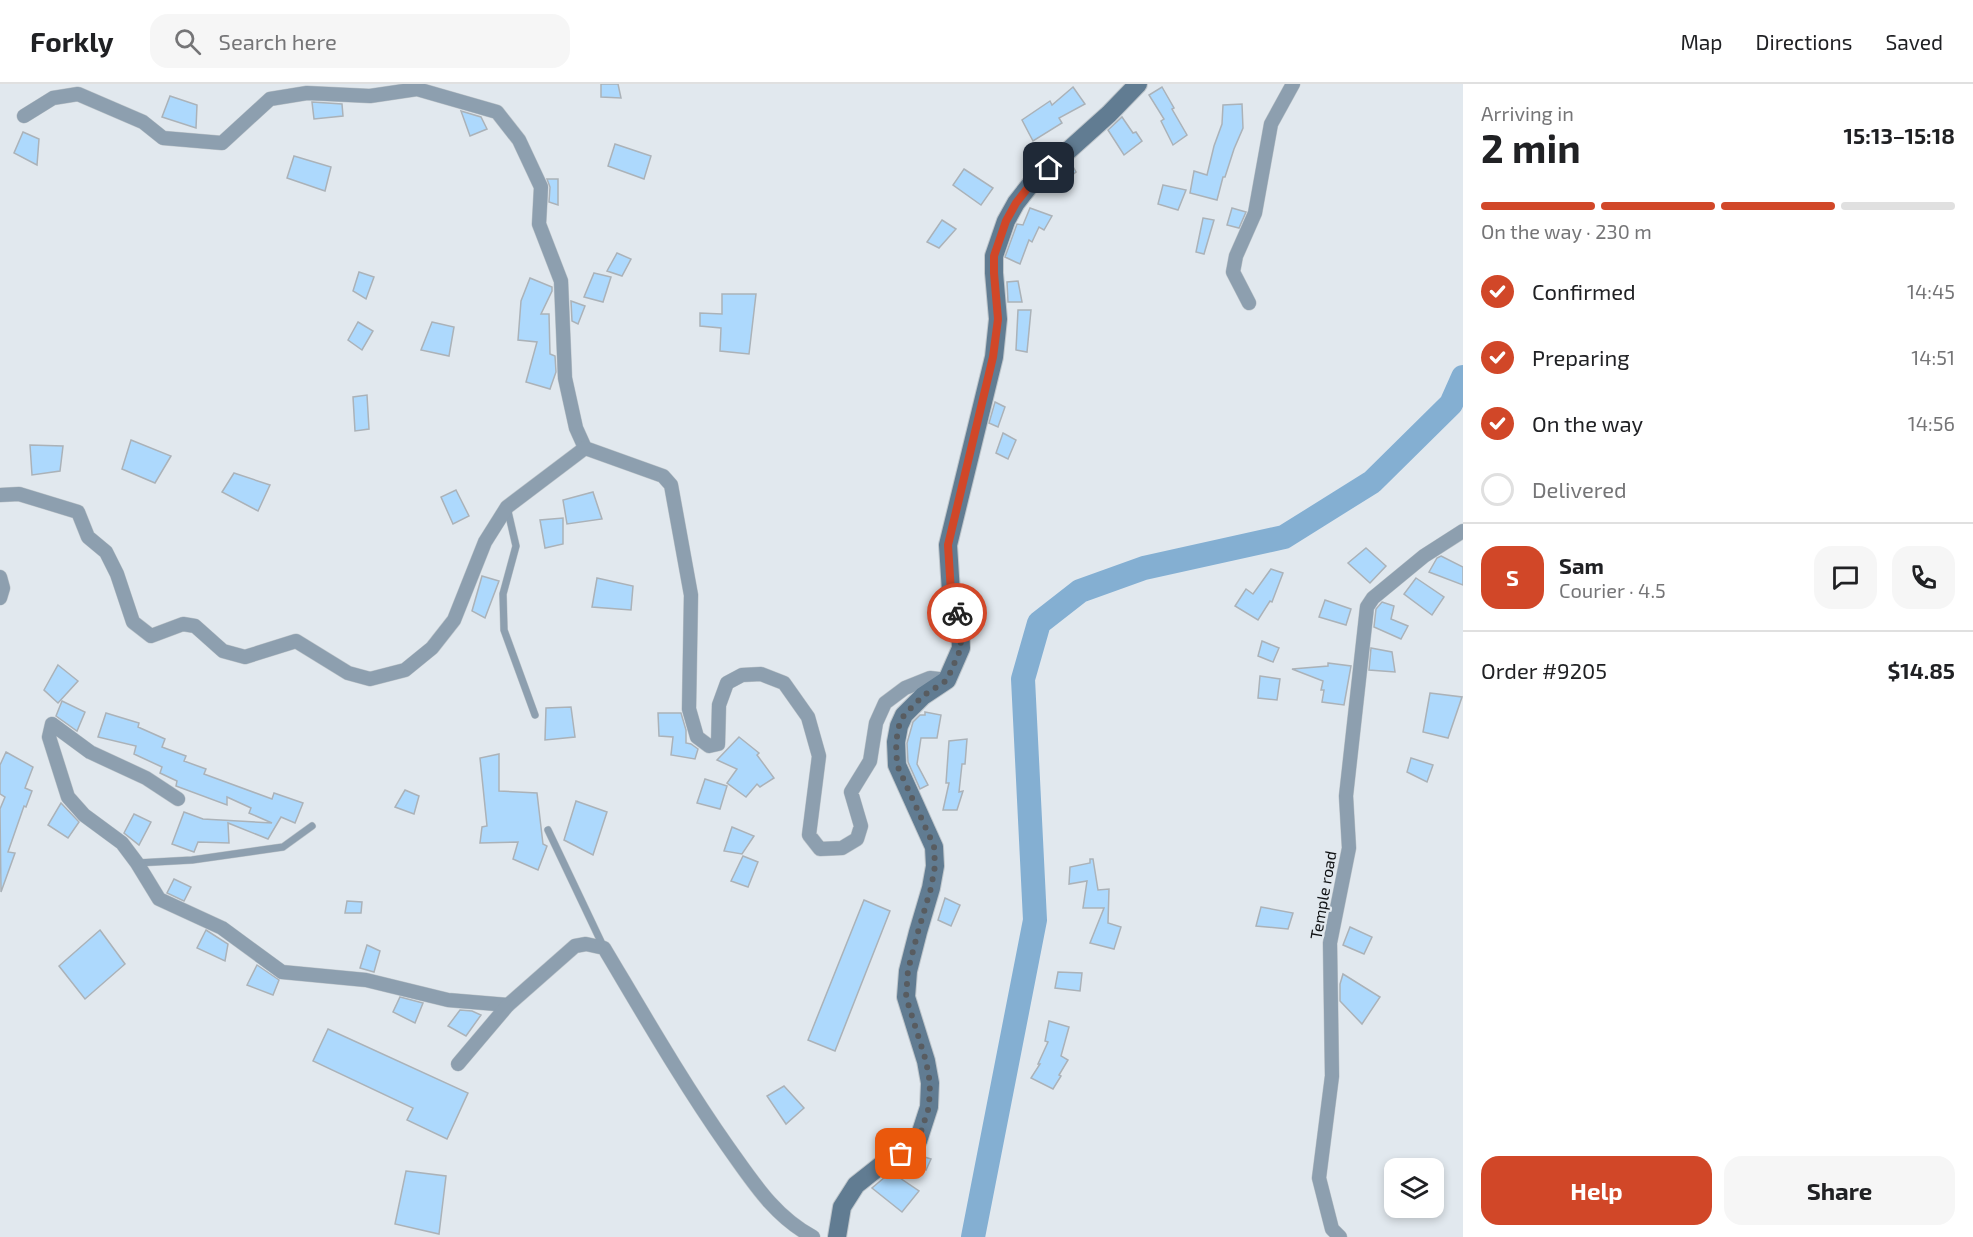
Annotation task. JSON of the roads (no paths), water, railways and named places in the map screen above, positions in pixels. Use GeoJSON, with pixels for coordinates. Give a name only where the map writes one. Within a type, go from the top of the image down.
{"type":"FeatureCollection","features":[{"type":"Feature","properties":{"kind":"main road"},"geometry":{"type":"LineString","coordinates":[[837,1237],[842,1206],[856,1185],[918,1141],[929,1107],[930,1083],[926,1061],[906,997],[910,961],[931,888],[935,866],[934,846],[897,765],[896,742],[904,715],[923,696],[947,680],[961,648],[960,625],[951,592],[948,545],[993,357],[998,319],[994,256],[1006,221],[1030,185],[1138,84]]}},
{"type":"Feature","properties":{"kind":"street"},"geometry":{"type":"LineString","coordinates":[[1249,303],[1233,272],[1236,256],[1255,213],[1271,124],[1293,84]]}},
{"type":"Feature","properties":{"kind":"street"},"geometry":{"type":"LineString","coordinates":[[24,116],[53,98],[78,94],[143,122],[163,138],[211,144],[222,143],[270,99],[307,93],[370,96],[417,89],[497,112],[519,140],[541,187],[539,224],[561,281],[565,378],[576,428],[585,448],[663,476],[671,485],[691,595],[688,709],[697,737],[709,746],[718,744],[719,705],[727,683],[742,675],[761,674],[784,683],[808,717],[819,756],[809,835],[820,849],[842,848],[857,838],[861,826],[851,792],[870,761],[876,723],[885,703],[904,688],[930,678],[947,680]]}},
{"type":"Feature","properties":{"kind":"street"},"geometry":{"type":"LineString","coordinates":[[0,495],[19,494],[78,512],[88,537],[106,552],[117,574],[133,622],[150,636],[183,624],[195,626],[223,651],[244,657],[296,641],[348,673],[370,678],[405,670],[432,648],[454,620],[485,542],[507,507],[585,448]]}},
{"type":"Feature","properties":{"kind":"street","name":"Temple road"},"geometry":{"type":"LineString","coordinates":[[1340,1237],[1332,1229],[1319,1178],[1332,1076],[1329,943],[1349,848],[1347,796],[1367,607],[1373,598],[1424,556],[1463,531]]}},
{"type":"Feature","properties":{"kind":"street"},"geometry":{"type":"LineString","coordinates":[[0,577],[3,588],[0,598]]}},
{"type":"Feature","properties":{"kind":"street"},"geometry":{"type":"LineString","coordinates":[[178,799],[146,778],[90,752],[52,724],[49,737],[68,797],[84,815],[122,843],[159,899],[222,928],[282,972],[366,980],[448,1000],[508,1005]]}},
{"type":"Feature","properties":{"kind":"street"},"geometry":{"type":"LineString","coordinates":[[458,1064],[508,1005],[575,946],[586,944],[604,948],[702,1110],[766,1200],[799,1230],[813,1237]]}},
{"type":"Feature","properties":{"kind":"lane"},"geometry":{"type":"LineString","coordinates":[[507,507],[516,546],[503,594],[504,630],[535,715]]}},
{"type":"Feature","properties":{"kind":"lane"},"geometry":{"type":"LineString","coordinates":[[137,863],[192,860],[283,847],[312,826]]}},
{"type":"Feature","properties":{"kind":"lane"},"geometry":{"type":"LineString","coordinates":[[548,830],[604,948]]}},
{"type":"Feature","properties":{"kind":"waterway"},"geometry":{"type":"LineString","coordinates":[[973,1237],[1035,920],[1023,679],[1039,623],[1080,591],[1144,568],[1284,537],[1372,482],[1451,404],[1463,377]]}}]}
